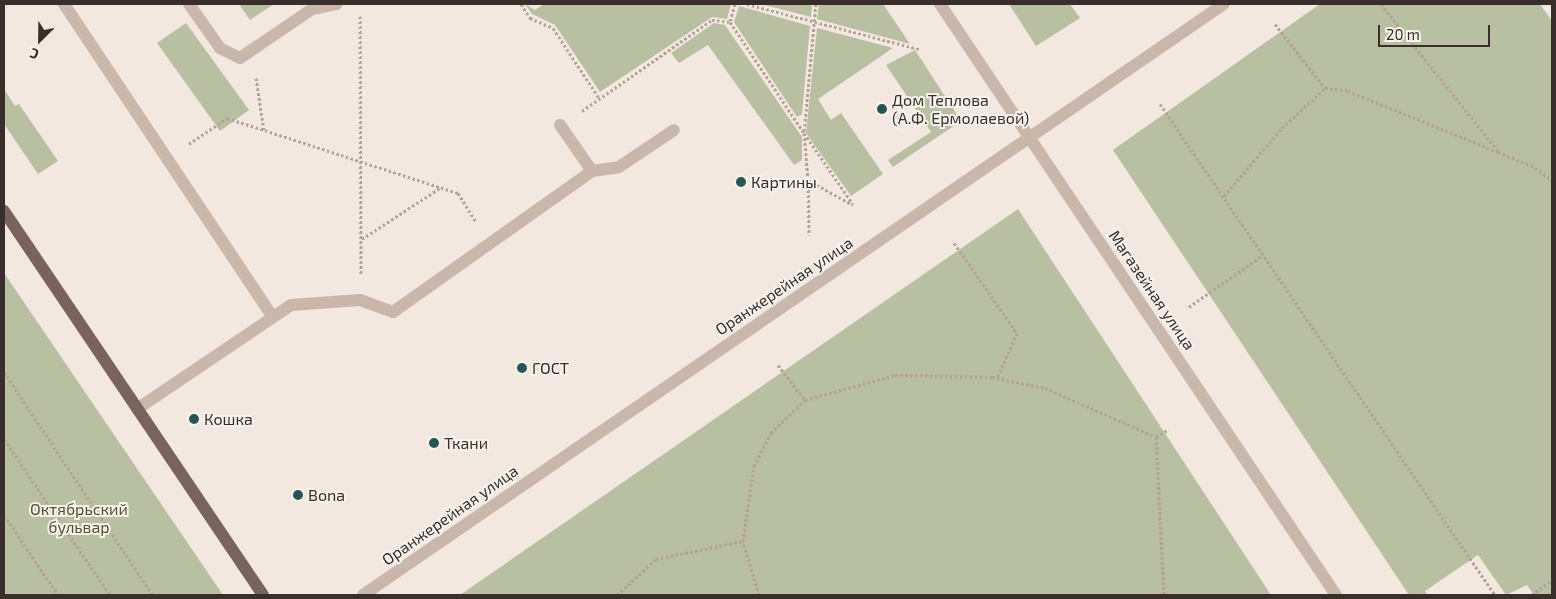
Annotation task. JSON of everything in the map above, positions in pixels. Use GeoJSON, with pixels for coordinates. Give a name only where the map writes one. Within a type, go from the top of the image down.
{"type":"FeatureCollection","features":[{"type":"Feature","properties":{"kind":"main road"},"geometry":{"type":"LineString","coordinates":[[4,211],[263,595]]}},
{"type":"Feature","properties":{"kind":"street"},"geometry":{"type":"LineString","coordinates":[[64,4],[166,161],[272,316]]}},
{"type":"Feature","properties":{"kind":"street"},"geometry":{"type":"LineString","coordinates":[[189,4],[220,48],[240,58],[253,53],[312,8],[337,4]]}},
{"type":"Feature","properties":{"kind":"street","name":"Магазейная улица"},"geometry":{"type":"LineString","coordinates":[[940,4],[1336,595]]}},
{"type":"Feature","properties":{"kind":"street","name":"Оранжерейная улица"},"geometry":{"type":"LineString","coordinates":[[363,595],[1224,4]]}},
{"type":"Feature","properties":{"kind":"street"},"geometry":{"type":"LineString","coordinates":[[560,125],[592,171]]}},
{"type":"Feature","properties":{"kind":"street"},"geometry":{"type":"LineString","coordinates":[[137,409],[272,316],[291,305],[360,300],[393,312],[592,171],[619,167],[674,130]]}},
{"type":"Feature","properties":{"kind":"path"},"geometry":{"type":"LineString","coordinates":[[520,4],[530,18],[553,28],[599,98]]}},
{"type":"Feature","properties":{"kind":"path"},"geometry":{"type":"LineString","coordinates":[[735,4],[730,22],[853,205],[808,180]]}},
{"type":"Feature","properties":{"kind":"path"},"geometry":{"type":"LineString","coordinates":[[747,4],[919,49]]}},
{"type":"Feature","properties":{"kind":"path"},"geometry":{"type":"LineString","coordinates":[[810,235],[804,133],[816,4]]}},
{"type":"Feature","properties":{"kind":"path"},"geometry":{"type":"LineString","coordinates":[[1381,4],[1498,152]]}},
{"type":"Feature","properties":{"kind":"path"},"geometry":{"type":"LineString","coordinates":[[359,12],[362,163],[360,300]]}},
{"type":"Feature","properties":{"kind":"path"},"geometry":{"type":"LineString","coordinates":[[560,125],[712,20],[730,22]]}},
{"type":"Feature","properties":{"kind":"path"},"geometry":{"type":"LineString","coordinates":[[1275,24],[1325,88],[1348,91],[1498,152],[1552,180]]}},
{"type":"Feature","properties":{"kind":"path"},"geometry":{"type":"LineString","coordinates":[[253,53],[264,130]]}},
{"type":"Feature","properties":{"kind":"path"},"geometry":{"type":"LineString","coordinates":[[1224,196],[1282,128],[1325,88]]}},
{"type":"Feature","properties":{"kind":"path"},"geometry":{"type":"LineString","coordinates":[[1160,104],[1495,595]]}},
{"type":"Feature","properties":{"kind":"path"},"geometry":{"type":"LineString","coordinates":[[166,161],[227,118],[458,193],[489,243]]}},
{"type":"Feature","properties":{"kind":"path"},"geometry":{"type":"LineString","coordinates":[[361,239],[440,187]]}},
{"type":"Feature","properties":{"kind":"path"},"geometry":{"type":"LineString","coordinates":[[954,244],[1017,333],[997,378]]}},
{"type":"Feature","properties":{"kind":"path"},"geometry":{"type":"LineString","coordinates":[[1189,307],[1263,255]]}},
{"type":"Feature","properties":{"kind":"path"},"geometry":{"type":"LineString","coordinates":[[778,365],[805,400]]}},
{"type":"Feature","properties":{"kind":"path"},"geometry":{"type":"LineString","coordinates":[[4,372],[153,595]]}},
{"type":"Feature","properties":{"kind":"path"},"geometry":{"type":"LineString","coordinates":[[759,595],[743,541],[754,466],[771,433],[805,400],[894,375],[997,378],[1045,388],[1156,437]]}},
{"type":"Feature","properties":{"kind":"path"},"geometry":{"type":"LineString","coordinates":[[1156,437],[1169,429]]}},
{"type":"Feature","properties":{"kind":"path"},"geometry":{"type":"LineString","coordinates":[[1156,437],[1164,595]]}},
{"type":"Feature","properties":{"kind":"path"},"geometry":{"type":"LineString","coordinates":[[4,439],[110,595]]}},
{"type":"Feature","properties":{"kind":"path"},"geometry":{"type":"LineString","coordinates":[[4,515],[58,595]]}},
{"type":"Feature","properties":{"kind":"path"},"geometry":{"type":"LineString","coordinates":[[617,595],[656,560],[743,541]]}},
{"type":"Feature","properties":{"kind":"path"},"geometry":{"type":"LineString","coordinates":[[1532,595],[1552,580]]}},
{"type":"Feature","properties":{"kind":"green space"},"geometry":{"type":"Polygon","coordinates":[[[239,4],[274,4],[250,20],[239,4]]]}},
{"type":"Feature","properties":{"kind":"green space"},"geometry":{"type":"Polygon","coordinates":[[[525,4],[535,10],[544,4],[731,4],[727,19],[712,17],[600,92],[555,25],[532,14],[525,4]]]}},
{"type":"Feature","properties":{"kind":"green space"},"geometry":{"type":"Polygon","coordinates":[[[761,4],[812,4],[811,17],[761,4]]]}},
{"type":"Feature","properties":{"kind":"green space"},"geometry":{"type":"Polygon","coordinates":[[[819,4],[883,4],[910,44],[817,19],[819,4]]]}},
{"type":"Feature","properties":{"kind":"green space"},"geometry":{"type":"Polygon","coordinates":[[[1009,4],[1070,4],[1080,18],[1036,46],[1009,4]]]}},
{"type":"Feature","properties":{"kind":"green space"},"geometry":{"type":"Polygon","coordinates":[[[1320,4],[1540,4],[1552,21],[1552,595],[1534,595],[1527,585],[1506,595],[1478,555],[1425,591],[1427,595],[1409,595],[1113,150],[1320,4]]]}},
{"type":"Feature","properties":{"kind":"green space"},"geometry":{"type":"Polygon","coordinates":[[[739,6],[810,26],[802,114],[797,117],[734,22],[739,6]]]}},
{"type":"Feature","properties":{"kind":"green space"},"geometry":{"type":"Polygon","coordinates":[[[186,23],[249,110],[220,131],[157,43],[186,23]]]}},
{"type":"Feature","properties":{"kind":"green space"},"geometry":{"type":"Polygon","coordinates":[[[714,23],[725,25],[802,137],[802,160],[794,165],[708,45],[679,63],[671,53],[714,23]]]}},
{"type":"Feature","properties":{"kind":"green space"},"geometry":{"type":"Polygon","coordinates":[[[817,28],[893,48],[818,99],[831,120],[841,113],[883,174],[851,196],[806,133],[817,28]]]}},
{"type":"Feature","properties":{"kind":"green space"},"geometry":{"type":"Polygon","coordinates":[[[915,50],[961,121],[893,167],[888,160],[931,132],[886,65],[915,50]]]}},
{"type":"Feature","properties":{"kind":"green space"},"geometry":{"type":"Polygon","coordinates":[[[4,89],[15,106],[19,104],[58,161],[38,174],[4,124],[4,89]]]}},
{"type":"Feature","properties":{"kind":"green space"},"geometry":{"type":"Polygon","coordinates":[[[1018,209],[1271,595],[460,595],[1018,209]]]}},
{"type":"Feature","properties":{"kind":"green space","name":"Октябрьский бульвар"},"geometry":{"type":"Polygon","coordinates":[[[4,273],[223,595],[4,595],[4,273]]]}},
{"type":"Feature","properties":{"kind":"place","name":"Дом Теплова (А.Ф. Ермолаевой)"},"geometry":{"type":"Point","coordinates":[882,109]}},
{"type":"Feature","properties":{"kind":"place","name":"Картины"},"geometry":{"type":"Point","coordinates":[741,182]}},
{"type":"Feature","properties":{"kind":"place","name":"ГОСТ"},"geometry":{"type":"Point","coordinates":[522,368]}},
{"type":"Feature","properties":{"kind":"place","name":"Кошка"},"geometry":{"type":"Point","coordinates":[194,419]}},
{"type":"Feature","properties":{"kind":"place","name":"Ткани"},"geometry":{"type":"Point","coordinates":[434,443]}},
{"type":"Feature","properties":{"kind":"place","name":"Bona"},"geometry":{"type":"Point","coordinates":[298,495]}}]}
